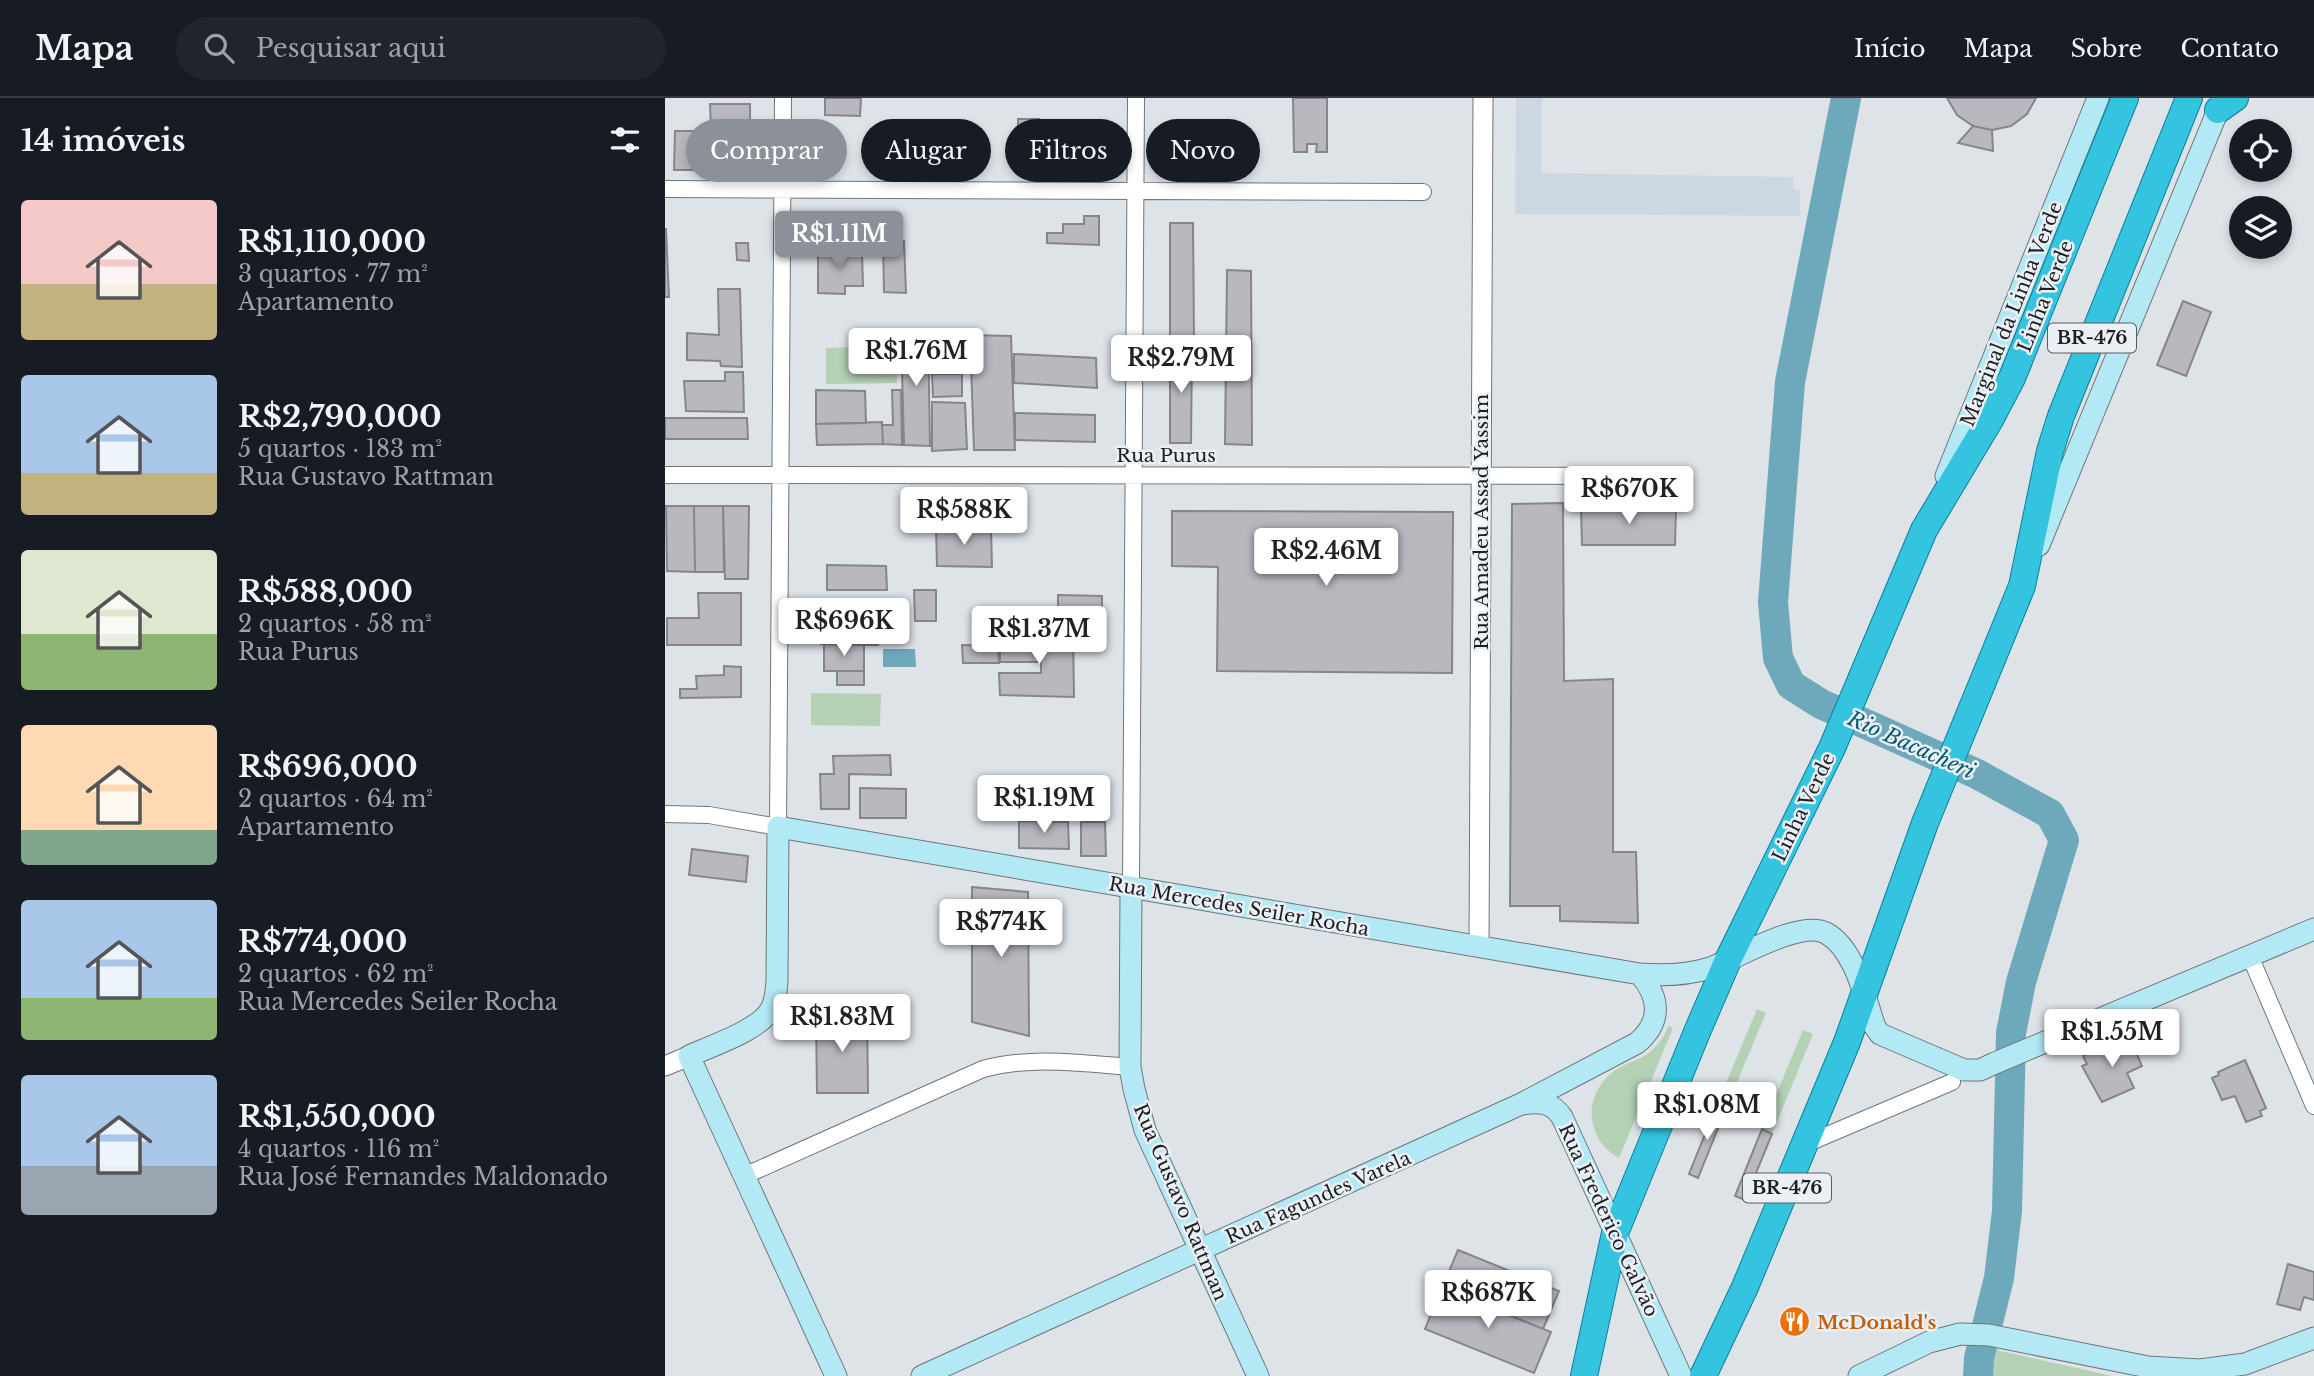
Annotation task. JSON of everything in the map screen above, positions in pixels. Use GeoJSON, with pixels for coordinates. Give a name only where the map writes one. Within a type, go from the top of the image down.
{"type":"FeatureCollection","features":[{"type":"Feature","properties":{"kind":"highway","name":"Linha Verde"},"geometry":{"type":"LineString","coordinates":[[1584,1376],[1615,1233],[1728,960],[1832,747],[1924,530],[2012,378],[2125,98]]}},
{"type":"Feature","properties":{"kind":"highway","name":"BR-476"},"geometry":{"type":"LineString","coordinates":[[1703,1376],[1745,1287],[1806,1144],[1865,997],[1918,843],[2022,586],[2050,451],[2061,416],[2189,98]]}},
{"type":"Feature","properties":{"kind":"main road","name":"Marginal da Linha Verde"},"geometry":{"type":"LineString","coordinates":[[1924,530],[2098,98]]}},
{"type":"Feature","properties":{"kind":"main road"},"geometry":{"type":"LineString","coordinates":[[2022,586],[2226,102]]}},
{"type":"Feature","properties":{"kind":"main road"},"geometry":{"type":"LineString","coordinates":[[778,827],[777,981],[774,1001],[770,1011],[754,1026],[689,1056],[836,1376]]}},
{"type":"Feature","properties":{"kind":"main road","name":"Rua Mercedes Seiler Rocha"},"geometry":{"type":"LineString","coordinates":[[778,827],[1640,974],[1687,974],[1788,935],[1807,930],[1820,931],[1831,937],[1844,952],[1858,977],[1875,1027],[1887,1039],[1964,1070],[1980,1070],[2314,929]]}},
{"type":"Feature","properties":{"kind":"main road","name":"Rua Gustavo Rattman"},"geometry":{"type":"LineString","coordinates":[[1131,887],[1130,1067],[1133,1089],[1145,1130],[1258,1376]]}},
{"type":"Feature","properties":{"kind":"main road","name":"Rua Fagundes Varela"},"geometry":{"type":"LineString","coordinates":[[922,1376],[1521,1104],[1637,1043],[1647,1035],[1656,1009],[1650,986],[1640,974]]}},
{"type":"Feature","properties":{"kind":"main road","name":"Rua Frederico Galvão"},"geometry":{"type":"LineString","coordinates":[[1521,1104],[1542,1102],[1557,1110],[1681,1376]]}},
{"type":"Feature","properties":{"kind":"main road"},"geometry":{"type":"LineString","coordinates":[[1859,1376],[1929,1342],[1950,1335],[2001,1337],[2148,1367],[2200,1370],[2245,1364],[2314,1338]]}},
{"type":"Feature","properties":{"kind":"street"},"geometry":{"type":"LineString","coordinates":[[778,827],[783,98]]}},
{"type":"Feature","properties":{"kind":"street","name":"Rua Gustavo Rattman"},"geometry":{"type":"LineString","coordinates":[[1131,887],[1136,98]]}},
{"type":"Feature","properties":{"kind":"street","name":"Rua Amadeu Assad Yassim"},"geometry":{"type":"LineString","coordinates":[[1479,947],[1483,98]]}},
{"type":"Feature","properties":{"kind":"street"},"geometry":{"type":"LineString","coordinates":[[665,189],[1423,192]]}},
{"type":"Feature","properties":{"kind":"street","name":"Rua Purus"},"geometry":{"type":"LineString","coordinates":[[665,475],[1667,476]]}},
{"type":"Feature","properties":{"kind":"street","name":"Rua Mercedes Seiler Rocha"},"geometry":{"type":"LineString","coordinates":[[665,814],[681,812],[709,815],[778,827]]}},
{"type":"Feature","properties":{"kind":"street"},"geometry":{"type":"LineString","coordinates":[[2250,956],[2314,1106]]}},
{"type":"Feature","properties":{"kind":"street"},"geometry":{"type":"LineString","coordinates":[[665,1066],[689,1056]]}},
{"type":"Feature","properties":{"kind":"street"},"geometry":{"type":"LineString","coordinates":[[744,1176],[983,1069],[1007,1062],[1049,1060],[1130,1067]]}},
{"type":"Feature","properties":{"kind":"street"},"geometry":{"type":"LineString","coordinates":[[1806,1144],[1952,1082]]}},
{"type":"Feature","properties":{"kind":"shaded area"},"geometry":{"type":"Polygon","coordinates":[[[1516,98],[1542,98],[1541,173],[1793,177],[1794,189],[1800,190],[1800,216],[1515,214],[1516,98]]]}},
{"type":"Feature","properties":{"kind":"green space"},"geometry":{"type":"Polygon","coordinates":[[[896,346],[897,383],[826,384],[826,348],[896,346]]]}},
{"type":"Feature","properties":{"kind":"green space"},"geometry":{"type":"Polygon","coordinates":[[[811,693],[881,694],[880,726],[811,725],[811,693]]]}},
{"type":"Feature","properties":{"kind":"green space"},"geometry":{"type":"Polygon","coordinates":[[[1757,1009],[1766,1013],[1725,1111],[1716,1107],[1757,1009]]]}},
{"type":"Feature","properties":{"kind":"green space"},"geometry":{"type":"Polygon","coordinates":[[[1668,1026],[1673,1028],[1619,1158],[1599,1140],[1592,1116],[1594,1100],[1606,1078],[1652,1050],[1662,1039],[1668,1026]]]}},
{"type":"Feature","properties":{"kind":"green space"},"geometry":{"type":"Polygon","coordinates":[[[1803,1030],[1813,1034],[1772,1134],[1762,1129],[1803,1030]]]}},
{"type":"Feature","properties":{"kind":"green space"},"geometry":{"type":"Polygon","coordinates":[[[1992,1349],[2112,1376],[1991,1376],[1992,1349]]]}},
{"type":"Feature","properties":{"kind":"water"},"geometry":{"type":"Polygon","coordinates":[[[883,649],[915,649],[916,667],[883,667],[883,649]]]}},
{"type":"Feature","properties":{"kind":"building"},"geometry":{"type":"Polygon","coordinates":[[[825,98],[861,98],[860,116],[825,115],[825,98]]]}},
{"type":"Feature","properties":{"kind":"building"},"geometry":{"type":"Polygon","coordinates":[[[1293,98],[1327,98],[1327,152],[1316,152],[1317,144],[1307,144],[1307,152],[1294,152],[1293,98]]]}},
{"type":"Feature","properties":{"kind":"building"},"geometry":{"type":"Polygon","coordinates":[[[1947,98],[2036,98],[2027,114],[2011,126],[1992,130],[1973,126],[1957,115],[1947,98]]]}},
{"type":"Feature","properties":{"kind":"building"},"geometry":{"type":"Polygon","coordinates":[[[710,104],[750,104],[750,119],[711,119],[710,104]]]}},
{"type":"Feature","properties":{"kind":"building"},"geometry":{"type":"Polygon","coordinates":[[[1973,126],[1992,130],[1993,151],[1958,143],[1973,126]]]}},
{"type":"Feature","properties":{"kind":"building"},"geometry":{"type":"Polygon","coordinates":[[[675,131],[686,131],[686,170],[674,170],[675,131]]]}},
{"type":"Feature","properties":{"kind":"building"},"geometry":{"type":"Polygon","coordinates":[[[1084,216],[1099,216],[1099,245],[1047,243],[1047,233],[1063,233],[1063,224],[1084,224],[1084,216]]]}},
{"type":"Feature","properties":{"kind":"building"},"geometry":{"type":"Polygon","coordinates":[[[1170,223],[1193,223],[1194,338],[1170,338],[1170,223]]]}},
{"type":"Feature","properties":{"kind":"building"},"geometry":{"type":"Polygon","coordinates":[[[666,229],[669,297],[665,297],[666,229]]]}},
{"type":"Feature","properties":{"kind":"building"},"geometry":{"type":"Polygon","coordinates":[[[883,241],[904,241],[906,293],[884,292],[883,241]]]}},
{"type":"Feature","properties":{"kind":"building"},"geometry":{"type":"Polygon","coordinates":[[[736,243],[748,243],[749,261],[737,260],[736,243]]]}},
{"type":"Feature","properties":{"kind":"building"},"geometry":{"type":"Polygon","coordinates":[[[818,251],[862,252],[863,286],[845,286],[845,294],[818,293],[818,251]]]}},
{"type":"Feature","properties":{"kind":"building"},"geometry":{"type":"Polygon","coordinates":[[[1227,270],[1251,271],[1252,445],[1225,444],[1227,270]]]}},
{"type":"Feature","properties":{"kind":"building"},"geometry":{"type":"Polygon","coordinates":[[[718,289],[740,289],[742,367],[721,366],[720,361],[687,360],[687,333],[719,335],[718,289]]]}},
{"type":"Feature","properties":{"kind":"building"},"geometry":{"type":"Polygon","coordinates":[[[2183,301],[2211,312],[2186,376],[2157,365],[2183,301]]]}},
{"type":"Feature","properties":{"kind":"building"},"geometry":{"type":"Polygon","coordinates":[[[901,330],[928,331],[930,446],[904,445],[901,330]]]}},
{"type":"Feature","properties":{"kind":"building"},"geometry":{"type":"Polygon","coordinates":[[[932,331],[966,332],[968,363],[932,361],[932,331]]]}},
{"type":"Feature","properties":{"kind":"building"},"geometry":{"type":"Polygon","coordinates":[[[970,335],[1011,336],[1015,450],[974,450],[970,335]]]}},
{"type":"Feature","properties":{"kind":"building"},"geometry":{"type":"Polygon","coordinates":[[[1170,348],[1192,348],[1191,443],[1170,443],[1170,348]]]}},
{"type":"Feature","properties":{"kind":"building"},"geometry":{"type":"Polygon","coordinates":[[[1014,354],[1096,358],[1097,388],[1014,383],[1014,354]]]}},
{"type":"Feature","properties":{"kind":"building"},"geometry":{"type":"Polygon","coordinates":[[[725,372],[743,372],[744,412],[686,411],[684,381],[725,381],[725,372]]]}},
{"type":"Feature","properties":{"kind":"building"},"geometry":{"type":"Polygon","coordinates":[[[932,374],[962,374],[962,396],[933,397],[932,374]]]}},
{"type":"Feature","properties":{"kind":"building"},"geometry":{"type":"Polygon","coordinates":[[[816,390],[865,391],[866,423],[816,424],[816,390]]]}},
{"type":"Feature","properties":{"kind":"building"},"geometry":{"type":"Polygon","coordinates":[[[892,390],[901,390],[902,445],[883,444],[882,425],[893,425],[892,390]]]}},
{"type":"Feature","properties":{"kind":"building"},"geometry":{"type":"Polygon","coordinates":[[[932,402],[965,403],[967,449],[932,451],[932,402]]]}},
{"type":"Feature","properties":{"kind":"building"},"geometry":{"type":"Polygon","coordinates":[[[1015,413],[1095,415],[1095,442],[1015,440],[1015,413]]]}},
{"type":"Feature","properties":{"kind":"building"},"geometry":{"type":"Polygon","coordinates":[[[665,418],[747,418],[748,439],[665,439],[665,418]]]}},
{"type":"Feature","properties":{"kind":"building"},"geometry":{"type":"Polygon","coordinates":[[[882,422],[883,444],[817,445],[816,424],[882,422]]]}},
{"type":"Feature","properties":{"kind":"building"},"geometry":{"type":"Polygon","coordinates":[[[1563,503],[1564,681],[1613,679],[1613,852],[1636,852],[1638,923],[1560,921],[1560,906],[1510,906],[1512,504],[1563,503]]]}},
{"type":"Feature","properties":{"kind":"building"},"geometry":{"type":"Polygon","coordinates":[[[666,506],[694,506],[695,572],[667,571],[666,506]]]}},
{"type":"Feature","properties":{"kind":"building"},"geometry":{"type":"Polygon","coordinates":[[[694,506],[723,506],[724,572],[695,572],[694,506]]]}},
{"type":"Feature","properties":{"kind":"building"},"geometry":{"type":"Polygon","coordinates":[[[723,506],[749,506],[748,579],[725,579],[723,506]]]}},
{"type":"Feature","properties":{"kind":"building"},"geometry":{"type":"Polygon","coordinates":[[[1581,508],[1676,508],[1675,545],[1582,545],[1581,508]]]}},
{"type":"Feature","properties":{"kind":"building"},"geometry":{"type":"Polygon","coordinates":[[[1172,511],[1453,512],[1452,673],[1217,671],[1218,567],[1172,566],[1172,511]]]}},
{"type":"Feature","properties":{"kind":"building"},"geometry":{"type":"Polygon","coordinates":[[[936,528],[991,528],[992,567],[937,566],[936,528]]]}},
{"type":"Feature","properties":{"kind":"building"},"geometry":{"type":"Polygon","coordinates":[[[827,565],[886,566],[887,590],[827,590],[827,565]]]}},
{"type":"Feature","properties":{"kind":"building"},"geometry":{"type":"Polygon","coordinates":[[[914,590],[936,590],[936,621],[915,621],[914,590]]]}},
{"type":"Feature","properties":{"kind":"building"},"geometry":{"type":"Polygon","coordinates":[[[698,593],[741,593],[741,645],[667,645],[667,618],[699,618],[698,593]]]}},
{"type":"Feature","properties":{"kind":"building"},"geometry":{"type":"Polygon","coordinates":[[[1058,595],[1102,596],[1102,619],[1058,619],[1058,595]]]}},
{"type":"Feature","properties":{"kind":"building"},"geometry":{"type":"Polygon","coordinates":[[[821,619],[878,619],[878,645],[821,644],[821,619]]]}},
{"type":"Feature","properties":{"kind":"building"},"geometry":{"type":"Polygon","coordinates":[[[1073,636],[1074,697],[1000,695],[999,673],[1041,673],[1041,662],[1000,662],[1000,637],[1073,636]]]}},
{"type":"Feature","properties":{"kind":"building"},"geometry":{"type":"Polygon","coordinates":[[[824,644],[864,645],[864,671],[824,671],[824,644]]]}},
{"type":"Feature","properties":{"kind":"building"},"geometry":{"type":"Polygon","coordinates":[[[962,645],[998,646],[999,663],[963,663],[962,645]]]}},
{"type":"Feature","properties":{"kind":"building"},"geometry":{"type":"Polygon","coordinates":[[[724,666],[741,667],[741,697],[680,698],[680,689],[697,689],[696,676],[724,675],[724,666]]]}},
{"type":"Feature","properties":{"kind":"building"},"geometry":{"type":"Polygon","coordinates":[[[837,671],[864,671],[864,685],[837,685],[837,671]]]}},
{"type":"Feature","properties":{"kind":"building"},"geometry":{"type":"Polygon","coordinates":[[[890,755],[891,775],[849,774],[849,809],[821,809],[820,774],[834,774],[833,756],[890,755]]]}},
{"type":"Feature","properties":{"kind":"building"},"geometry":{"type":"Polygon","coordinates":[[[860,788],[906,789],[906,818],[860,818],[860,788]]]}},
{"type":"Feature","properties":{"kind":"building"},"geometry":{"type":"Polygon","coordinates":[[[1019,821],[1068,822],[1069,849],[1019,848],[1019,821]]]}},
{"type":"Feature","properties":{"kind":"building"},"geometry":{"type":"Polygon","coordinates":[[[1081,822],[1105,822],[1106,856],[1081,856],[1081,822]]]}},
{"type":"Feature","properties":{"kind":"building"},"geometry":{"type":"Polygon","coordinates":[[[692,849],[748,856],[746,882],[689,875],[692,849]]]}},
{"type":"Feature","properties":{"kind":"building"},"geometry":{"type":"Polygon","coordinates":[[[972,887],[1028,892],[1029,1036],[972,1022],[972,887]]]}},
{"type":"Feature","properties":{"kind":"building"},"geometry":{"type":"Polygon","coordinates":[[[867,1015],[868,1093],[817,1093],[816,1016],[867,1015]]]}},
{"type":"Feature","properties":{"kind":"building"},"geometry":{"type":"Polygon","coordinates":[[[2130,1039],[2142,1066],[2127,1073],[2134,1088],[2102,1102],[2082,1066],[2087,1064],[2083,1056],[2118,1041],[2119,1044],[2130,1039]]]}},
{"type":"Feature","properties":{"kind":"building"},"geometry":{"type":"Polygon","coordinates":[[[2245,1060],[2266,1108],[2260,1111],[2262,1116],[2246,1122],[2235,1096],[2222,1100],[2212,1078],[2219,1075],[2218,1072],[2245,1060]]]}},
{"type":"Feature","properties":{"kind":"building"},"geometry":{"type":"Polygon","coordinates":[[[1716,1107],[1725,1111],[1698,1178],[1689,1174],[1716,1107]]]}},
{"type":"Feature","properties":{"kind":"building"},"geometry":{"type":"Polygon","coordinates":[[[1762,1129],[1772,1134],[1745,1200],[1735,1196],[1762,1129]]]}},
{"type":"Feature","properties":{"kind":"building"},"geometry":{"type":"Polygon","coordinates":[[[1458,1250],[1559,1291],[1543,1329],[1442,1288],[1458,1250]]]}},
{"type":"Feature","properties":{"kind":"building"},"geometry":{"type":"Polygon","coordinates":[[[2288,1264],[2314,1272],[2314,1300],[2304,1297],[2300,1310],[2277,1304],[2288,1264]]]}},
{"type":"Feature","properties":{"kind":"building"},"geometry":{"type":"Polygon","coordinates":[[[1442,1288],[1551,1332],[1534,1373],[1425,1329],[1442,1288]]]}},
{"type":"Feature","properties":{"kind":"waterway","name":"Rio Bacacheri"},"geometry":{"type":"LineString","coordinates":[[1846,98],[1790,382],[1773,602],[1778,658],[1791,685],[1821,704],[1977,774],[2050,814],[2064,840],[2021,982],[2011,1033],[2007,1211],[1999,1278],[1979,1358],[1978,1376]]}},
{"type":"Feature","properties":{"kind":"place","name":"McDonald's"},"geometry":{"type":"Point","coordinates":[1794,1322]}}]}
